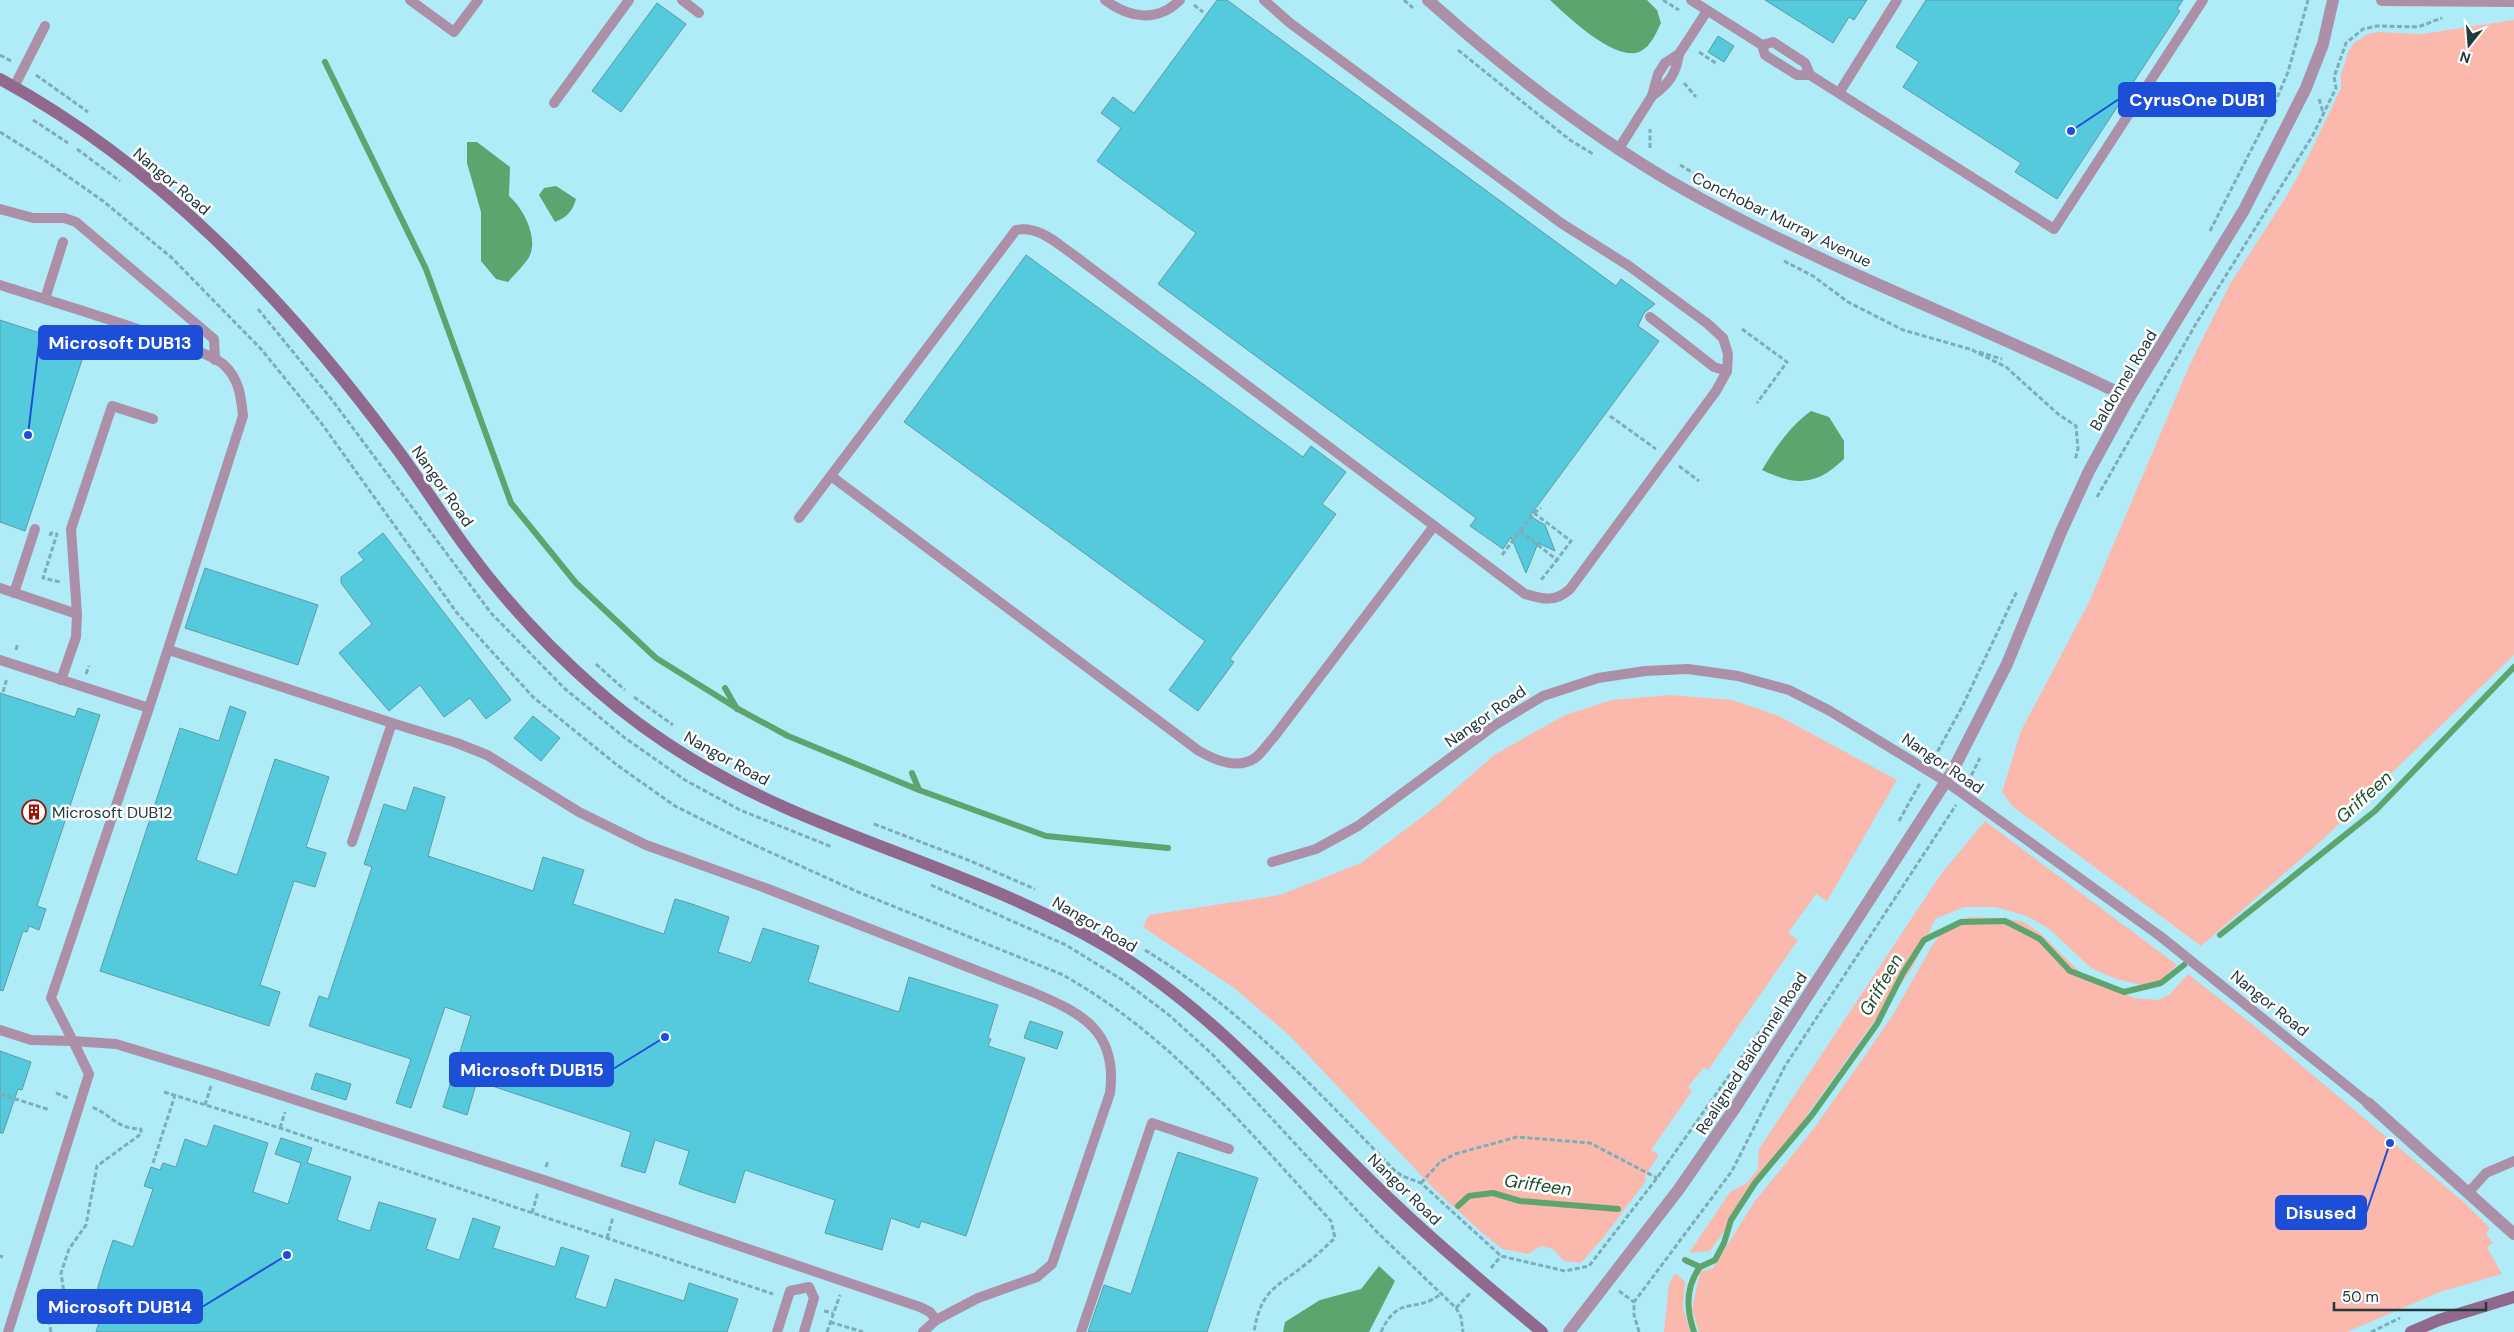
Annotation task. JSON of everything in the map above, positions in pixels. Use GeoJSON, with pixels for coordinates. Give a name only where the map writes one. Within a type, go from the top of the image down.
{"type":"FeatureCollection","features":[{"type":"Feature","properties":{"kind":"main road","name":"Nangor Road"},"geometry":{"type":"LineString","coordinates":[[0,79],[64,118],[126,163],[170,199],[243,264],[306,333],[387,436],[469,553],[518,614],[558,655],[600,693],[676,749],[747,789],[787,808],[1019,900],[1107,947],[1198,1010],[1396,1205],[1542,1332]]}},
{"type":"Feature","properties":{"kind":"main road"},"geometry":{"type":"LineString","coordinates":[[2411,1332],[2439,1320],[2514,1296]]}},
{"type":"Feature","properties":{"kind":"street","name":"Conchobar Murray Avenue"},"geometry":{"type":"LineString","coordinates":[[1428,0],[1498,61],[1564,113],[1618,150],[1720,210],[1807,253],[2129,398]]}},
{"type":"Feature","properties":{"kind":"street","name":"Baldonnel Road"},"geometry":{"type":"LineString","coordinates":[[1946,781],[2007,664],[2065,523],[2089,471],[2129,398],[2244,210],[2306,88],[2320,51],[2333,0]]}},
{"type":"Feature","properties":{"kind":"street"},"geometry":{"type":"LineString","coordinates":[[2382,0],[2514,1]]}},
{"type":"Feature","properties":{"kind":"street","name":"Realigned Baldonnel Road"},"geometry":{"type":"LineString","coordinates":[[1569,1332],[1679,1189],[1737,1105],[1946,781]]}},
{"type":"Feature","properties":{"kind":"street","name":"Nangor Road"},"geometry":{"type":"LineString","coordinates":[[2368,1103],[2514,1234]]}},
{"type":"Feature","properties":{"kind":"lane"},"geometry":{"type":"LineString","coordinates":[[410,0],[454,32],[478,0]]}},
{"type":"Feature","properties":{"kind":"lane"},"geometry":{"type":"LineString","coordinates":[[554,103],[629,0]]}},
{"type":"Feature","properties":{"kind":"lane"},"geometry":{"type":"LineString","coordinates":[[682,0],[699,13]]}},
{"type":"Feature","properties":{"kind":"lane"},"geometry":{"type":"LineString","coordinates":[[1104,0],[1117,9],[1133,15],[1152,16],[1167,11],[1180,0]]}},
{"type":"Feature","properties":{"kind":"lane"},"geometry":{"type":"LineString","coordinates":[[799,518],[1016,230],[1026,228],[1042,233],[1071,253],[1525,594],[1548,600],[1564,594],[1668,458],[1716,390],[1726,371],[1728,354],[1723,338],[1708,324],[1628,266],[1561,223],[1290,23],[1264,0]]}},
{"type":"Feature","properties":{"kind":"lane"},"geometry":{"type":"LineString","coordinates":[[1691,0],[1762,45],[1765,55],[1797,76],[1810,75],[1839,92],[2054,229],[2203,0]]}},
{"type":"Feature","properties":{"kind":"lane"},"geometry":{"type":"LineString","coordinates":[[1839,92],[1897,0]]}},
{"type":"Feature","properties":{"kind":"lane"},"geometry":{"type":"LineString","coordinates":[[1618,150],[1652,96],[1667,86],[1677,70],[1679,54],[1707,11]]}},
{"type":"Feature","properties":{"kind":"lane"},"geometry":{"type":"LineString","coordinates":[[14,87],[45,26]]}},
{"type":"Feature","properties":{"kind":"lane"},"geometry":{"type":"LineString","coordinates":[[1762,45],[1773,42],[1805,63],[1810,75]]}},
{"type":"Feature","properties":{"kind":"lane"},"geometry":{"type":"LineString","coordinates":[[0,209],[33,218],[64,218],[76,222],[214,339],[215,360]]}},
{"type":"Feature","properties":{"kind":"lane"},"geometry":{"type":"LineString","coordinates":[[45,299],[62,242]]}},
{"type":"Feature","properties":{"kind":"lane"},"geometry":{"type":"LineString","coordinates":[[0,284],[145,331],[222,363],[234,376],[241,393],[243,416],[169,650],[52,998],[89,1074],[8,1332]]}},
{"type":"Feature","properties":{"kind":"lane"},"geometry":{"type":"LineString","coordinates":[[1650,317],[1714,367],[1726,371]]}},
{"type":"Feature","properties":{"kind":"lane"},"geometry":{"type":"LineString","coordinates":[[61,680],[76,637],[77,614],[71,528],[112,406],[153,419]]}},
{"type":"Feature","properties":{"kind":"lane"},"geometry":{"type":"LineString","coordinates":[[831,476],[1199,751],[1214,760],[1230,763],[1245,762],[1256,757],[1274,737],[1434,526]]}},
{"type":"Feature","properties":{"kind":"lane"},"geometry":{"type":"LineString","coordinates":[[14,593],[35,529]]}},
{"type":"Feature","properties":{"kind":"lane"},"geometry":{"type":"LineString","coordinates":[[0,588],[77,614]]}},
{"type":"Feature","properties":{"kind":"lane"},"geometry":{"type":"LineString","coordinates":[[169,650],[457,743],[487,755],[579,812],[646,845],[768,889],[1047,998],[1070,1008],[1095,1030],[1110,1058],[1112,1074],[1110,1093],[1052,1264],[1037,1277],[978,1298],[936,1320],[923,1332]]}},
{"type":"Feature","properties":{"kind":"lane"},"geometry":{"type":"LineString","coordinates":[[0,660],[149,708]]}},
{"type":"Feature","properties":{"kind":"lane","name":"Nangor Road"},"geometry":{"type":"LineString","coordinates":[[1272,862],[1316,849],[1358,826],[1495,725],[1543,696],[1598,678],[1645,671],[1688,669],[1730,675],[1789,690],[1830,711],[1946,781],[2160,936],[2368,1103]]}},
{"type":"Feature","properties":{"kind":"lane"},"geometry":{"type":"LineString","coordinates":[[352,842],[392,723]]}},
{"type":"Feature","properties":{"kind":"lane"},"geometry":{"type":"LineString","coordinates":[[0,1030],[31,1040],[116,1044],[215,1074],[617,1205],[844,1282],[930,1312],[936,1320]]}},
{"type":"Feature","properties":{"kind":"lane"},"geometry":{"type":"LineString","coordinates":[[1081,1332],[1152,1123],[1229,1149]]}},
{"type":"Feature","properties":{"kind":"lane"},"geometry":{"type":"LineString","coordinates":[[2469,1192],[2486,1173],[2514,1161]]}},
{"type":"Feature","properties":{"kind":"lane"},"geometry":{"type":"LineString","coordinates":[[804,1332],[814,1298],[810,1287],[816,1273]]}},
{"type":"Feature","properties":{"kind":"lane"},"geometry":{"type":"LineString","coordinates":[[777,1332],[790,1291],[810,1287]]}},
{"type":"Feature","properties":{"kind":"path"},"geometry":{"type":"LineString","coordinates":[[2207,236],[2274,105],[2288,72],[2308,0]]}},
{"type":"Feature","properties":{"kind":"path"},"geometry":{"type":"LineString","coordinates":[[2093,504],[2197,322],[2312,135],[2336,88],[2334,77],[2346,43],[2363,29],[2377,26],[2418,27],[2444,17],[2446,1]]}},
{"type":"Feature","properties":{"kind":"path"},"geometry":{"type":"LineString","coordinates":[[1699,52],[1717,64]]}},
{"type":"Feature","properties":{"kind":"path"},"geometry":{"type":"LineString","coordinates":[[0,55],[24,68],[94,117]]}},
{"type":"Feature","properties":{"kind":"path"},"geometry":{"type":"LineString","coordinates":[[1680,81],[1689,87],[1690,93],[1696,97]]}},
{"type":"Feature","properties":{"kind":"path"},"geometry":{"type":"LineString","coordinates":[[26,115],[126,186]]}},
{"type":"Feature","properties":{"kind":"path"},"geometry":{"type":"LineString","coordinates":[[1629,135],[1658,153]]}},
{"type":"Feature","properties":{"kind":"path"},"geometry":{"type":"LineString","coordinates":[[1675,163],[1709,182]]}},
{"type":"Feature","properties":{"kind":"path"},"geometry":{"type":"LineString","coordinates":[[252,302],[329,396],[466,583],[514,638],[564,688],[625,738],[686,780],[740,810],[839,850]]}},
{"type":"Feature","properties":{"kind":"path"},"geometry":{"type":"LineString","coordinates":[[1742,329],[1787,362],[1757,403]]}},
{"type":"Feature","properties":{"kind":"path"},"geometry":{"type":"LineString","coordinates":[[1972,350],[2006,368],[2058,414],[2076,426],[2078,449],[2073,465]]}},
{"type":"Feature","properties":{"kind":"path"},"geometry":{"type":"LineString","coordinates":[[1502,555],[1534,513],[1542,508]]}},
{"type":"Feature","properties":{"kind":"path"},"geometry":{"type":"LineString","coordinates":[[1534,513],[1571,541],[1541,580]]}},
{"type":"Feature","properties":{"kind":"path"},"geometry":{"type":"LineString","coordinates":[[1520,531],[1557,560]]}},
{"type":"Feature","properties":{"kind":"path"},"geometry":{"type":"LineString","coordinates":[[48,541],[51,533],[57,534],[42,578],[64,582]]}},
{"type":"Feature","properties":{"kind":"path"},"geometry":{"type":"LineString","coordinates":[[1897,824],[1962,706],[2021,584]]}},
{"type":"Feature","properties":{"kind":"path"},"geometry":{"type":"LineString","coordinates":[[592,661],[630,694],[679,730]]}},
{"type":"Feature","properties":{"kind":"path"},"geometry":{"type":"LineString","coordinates":[[1639,1332],[1634,1315],[1634,1302],[1732,1170],[1785,1066],[1963,794],[1982,752]]}},
{"type":"Feature","properties":{"kind":"path"},"geometry":{"type":"LineString","coordinates":[[865,820],[968,860],[1036,890]]}},
{"type":"Feature","properties":{"kind":"path"},"geometry":{"type":"LineString","coordinates":[[924,883],[1066,945],[1121,979],[1169,1015],[1212,1054],[1378,1232],[1458,1307],[1463,1332]]}},
{"type":"Feature","properties":{"kind":"path"},"geometry":{"type":"LineString","coordinates":[[1140,946],[1179,970],[1227,1006],[1266,1041],[1393,1169],[1402,1176],[1421,1183],[1500,1257],[1565,1271],[1589,1266],[1657,1178],[1794,983]]}},
{"type":"Feature","properties":{"kind":"path"},"geometry":{"type":"LineString","coordinates":[[164,1092],[788,1299]]}},
{"type":"Feature","properties":{"kind":"path"},"geometry":{"type":"LineString","coordinates":[[0,1094],[50,1110]]}},
{"type":"Feature","properties":{"kind":"path"},"geometry":{"type":"LineString","coordinates":[[50,1332],[48,1318],[66,1306],[61,1273],[69,1249],[86,1225],[97,1166],[141,1134],[141,1129],[124,1127],[113,1122],[102,1111],[56,1094]]}},
{"type":"Feature","properties":{"kind":"path"},"geometry":{"type":"LineString","coordinates":[[153,1163],[175,1095]]}},
{"type":"Feature","properties":{"kind":"path"},"geometry":{"type":"LineString","coordinates":[[1421,1183],[1440,1162],[1455,1154],[1517,1137],[1590,1143],[1657,1178]]}},
{"type":"Feature","properties":{"kind":"path"},"geometry":{"type":"LineString","coordinates":[[607,1238],[617,1205]]}},
{"type":"Feature","properties":{"kind":"path"},"geometry":{"type":"LineString","coordinates":[[827,1332],[844,1282]]}},
{"type":"Feature","properties":{"kind":"path"},"geometry":{"type":"LineString","coordinates":[[1381,1332],[1389,1316],[1400,1307],[1423,1304],[1442,1293]]}},
{"type":"Feature","properties":{"kind":"path"},"geometry":{"type":"LineString","coordinates":[[812,1307],[833,1313]]}},
{"type":"Feature","properties":{"kind":"path"},"geometry":{"type":"LineString","coordinates":[[2371,1332],[2402,1317]]}},
{"type":"Feature","properties":{"kind":"path"},"geometry":{"type":"LineString","coordinates":[[830,1322],[863,1332]]}},
{"type":"Feature","properties":{"kind":"shaded area"},"geometry":{"type":"Polygon","coordinates":[[[1550,0],[1647,0],[1657,10],[1661,23],[1653,39],[1645,49],[1631,53],[1619,51],[1606,45],[1580,27],[1550,0]]]}},
{"type":"Feature","properties":{"kind":"shaded area"},"geometry":{"type":"Polygon","coordinates":[[[2514,20],[2514,655],[2318,844],[2201,946],[2012,806],[2002,792],[2021,731],[2089,602],[2190,364],[2230,284],[2288,194],[2309,155],[2341,88],[2341,75],[2349,50],[2354,43],[2368,34],[2379,32],[2422,34],[2514,20]]]}},
{"type":"Feature","properties":{"kind":"shaded area"},"geometry":{"type":"Polygon","coordinates":[[[467,142],[477,142],[510,167],[509,196],[520,209],[529,225],[532,243],[531,251],[528,259],[508,282],[496,279],[481,261],[481,212],[467,163],[467,142]]]}},
{"type":"Feature","properties":{"kind":"shaded area"},"geometry":{"type":"Polygon","coordinates":[[[556,186],[576,199],[569,213],[555,222],[539,195],[544,188],[556,186]]]}},
{"type":"Feature","properties":{"kind":"shaded area"},"geometry":{"type":"Polygon","coordinates":[[[1811,411],[1829,417],[1844,441],[1844,459],[1824,474],[1815,479],[1805,481],[1785,479],[1762,470],[1784,438],[1811,411]]]}},
{"type":"Feature","properties":{"kind":"shaded area"},"geometry":{"type":"Polygon","coordinates":[[[1670,695],[1732,700],[1779,716],[1897,780],[1827,901],[1816,894],[1788,933],[1798,940],[1708,1070],[1704,1067],[1688,1087],[1692,1091],[1651,1150],[1659,1155],[1645,1176],[1646,1181],[1603,1238],[1581,1263],[1564,1261],[1553,1249],[1541,1246],[1528,1254],[1502,1249],[1434,1189],[1290,1036],[1234,988],[1143,927],[1149,915],[1280,895],[1361,863],[1435,807],[1494,755],[1565,715],[1612,700],[1670,695]]]}},
{"type":"Feature","properties":{"kind":"shaded area"},"geometry":{"type":"Polygon","coordinates":[[[1985,821],[2177,965],[2161,980],[2141,985],[2116,979],[2091,968],[2048,928],[2027,916],[1995,907],[1964,907],[1935,919],[1913,967],[1710,1251],[1689,1253],[1730,1192],[1747,1183],[1758,1169],[1759,1149],[1941,874],[1985,821]]]}},
{"type":"Feature","properties":{"kind":"shaded area"},"geometry":{"type":"Polygon","coordinates":[[[1969,917],[2002,918],[2024,922],[2040,933],[2081,973],[2134,998],[2158,1000],[2170,994],[2188,974],[2257,1028],[2465,1203],[2490,1228],[2486,1234],[2493,1243],[2487,1247],[2502,1274],[2440,1292],[2347,1332],[1699,1332],[1692,1309],[1700,1272],[1713,1268],[1755,1201],[1815,1127],[1894,1013],[1933,944],[1948,925],[1969,917]]]}},
{"type":"Feature","properties":{"kind":"shaded area"},"geometry":{"type":"Polygon","coordinates":[[[1379,1266],[1395,1281],[1369,1332],[1283,1332],[1285,1322],[1320,1300],[1361,1289],[1379,1266]]]}},
{"type":"Feature","properties":{"kind":"shaded area"},"geometry":{"type":"Polygon","coordinates":[[[1675,1273],[1685,1282],[1683,1308],[1690,1332],[1664,1332],[1669,1284],[1675,1273]]]}},
{"type":"Feature","properties":{"kind":"building"},"geometry":{"type":"Polygon","coordinates":[[[1217,0],[1227,0],[1616,286],[1621,279],[1655,304],[1644,313],[1638,326],[1659,341],[1530,516],[1545,525],[1555,551],[1538,543],[1526,573],[1511,537],[1503,549],[1470,526],[1476,518],[1158,284],[1196,233],[1097,161],[1121,128],[1101,113],[1113,97],[1134,113],[1217,0]]]}},
{"type":"Feature","properties":{"kind":"building"},"geometry":{"type":"Polygon","coordinates":[[[1765,0],[1867,0],[1854,20],[1849,17],[1833,43],[1765,0]]]}},
{"type":"Feature","properties":{"kind":"building"},"geometry":{"type":"Polygon","coordinates":[[[1926,0],[2183,0],[2177,9],[2180,11],[2057,199],[2015,172],[2021,163],[1903,87],[1919,62],[1896,47],[1926,0]]]}},
{"type":"Feature","properties":{"kind":"building"},"geometry":{"type":"Polygon","coordinates":[[[657,3],[686,24],[621,112],[592,91],[657,3]]]}},
{"type":"Feature","properties":{"kind":"building"},"geometry":{"type":"Polygon","coordinates":[[[1718,36],[1734,46],[1724,62],[1708,52],[1718,36]]]}},
{"type":"Feature","properties":{"kind":"building"},"geometry":{"type":"Polygon","coordinates":[[[1026,255],[1303,457],[1311,446],[1346,472],[1322,504],[1336,514],[1230,659],[1234,662],[1198,711],[1169,690],[1205,641],[904,422],[1026,255]]]}},
{"type":"Feature","properties":{"kind":"building"},"geometry":{"type":"Polygon","coordinates":[[[0,320],[86,348],[25,531],[0,522],[0,320]]]}},
{"type":"Feature","properties":{"kind":"building"},"geometry":{"type":"Polygon","coordinates":[[[383,533],[511,700],[486,719],[470,698],[444,717],[420,685],[389,711],[339,653],[372,624],[341,583],[341,577],[364,560],[358,553],[383,533]]]}},
{"type":"Feature","properties":{"kind":"building"},"geometry":{"type":"Polygon","coordinates":[[[205,568],[318,605],[298,665],[185,628],[205,568]]]}},
{"type":"Feature","properties":{"kind":"building","name":"Microsoft DUB12"},"geometry":{"type":"Polygon","coordinates":[[[0,693],[75,717],[78,708],[100,715],[37,906],[46,909],[39,930],[29,926],[27,932],[23,931],[3,991],[0,990],[0,693]]]}},
{"type":"Feature","properties":{"kind":"building"},"geometry":{"type":"Polygon","coordinates":[[[230,706],[246,712],[196,860],[237,875],[275,759],[329,777],[306,847],[326,853],[315,887],[294,881],[260,985],[280,992],[269,1026],[100,971],[180,728],[219,741],[230,706]]]}},
{"type":"Feature","properties":{"kind":"building"},"geometry":{"type":"Polygon","coordinates":[[[533,716],[560,738],[541,761],[514,738],[533,716]]]}},
{"type":"Feature","properties":{"kind":"building"},"geometry":{"type":"Polygon","coordinates":[[[414,787],[445,797],[428,856],[533,891],[543,857],[584,870],[573,904],[664,934],[675,899],[689,903],[729,917],[718,952],[751,963],[763,928],[819,946],[808,982],[899,1012],[909,977],[998,1005],[988,1038],[991,1039],[988,1046],[1025,1058],[966,1236],[921,1221],[919,1228],[891,1218],[882,1250],[825,1233],[835,1200],[745,1170],[735,1203],[695,1190],[679,1184],[689,1151],[655,1140],[645,1173],[621,1166],[631,1132],[477,1081],[467,1115],[443,1107],[471,1016],[445,1007],[411,1108],[396,1103],[411,1059],[309,1026],[319,996],[328,999],[372,867],[364,864],[384,804],[406,811],[414,787]]]}},
{"type":"Feature","properties":{"kind":"building"},"geometry":{"type":"Polygon","coordinates":[[[1030,1021],[1063,1032],[1057,1049],[1024,1038],[1030,1021]]]}},
{"type":"Feature","properties":{"kind":"building"},"geometry":{"type":"Polygon","coordinates":[[[0,1051],[31,1062],[22,1090],[18,1089],[3,1133],[0,1133],[0,1051]]]}},
{"type":"Feature","properties":{"kind":"building"},"geometry":{"type":"Polygon","coordinates":[[[316,1073],[351,1084],[346,1100],[311,1089],[316,1073]]]}},
{"type":"Feature","properties":{"kind":"building"},"geometry":{"type":"Polygon","coordinates":[[[214,1125],[268,1143],[253,1192],[288,1204],[301,1163],[275,1154],[281,1138],[312,1148],[307,1163],[351,1177],[337,1220],[370,1231],[379,1202],[436,1219],[426,1249],[459,1260],[473,1218],[500,1227],[493,1248],[555,1267],[561,1247],[589,1256],[575,1298],[606,1308],[615,1279],[684,1301],[689,1283],[738,1299],[727,1332],[96,1332],[105,1304],[94,1300],[113,1240],[133,1247],[153,1189],[144,1186],[151,1167],[160,1170],[163,1163],[176,1167],[185,1139],[207,1147],[214,1125]]]}},
{"type":"Feature","properties":{"kind":"building"},"geometry":{"type":"Polygon","coordinates":[[[1178,1152],[1258,1178],[1207,1332],[1088,1332],[1104,1285],[1131,1294],[1178,1152]]]}},
{"type":"Feature","properties":{"kind":"waterway"},"geometry":{"type":"LineString","coordinates":[[325,62],[426,269],[511,503],[576,583],[656,658],[738,709],[788,736],[919,790],[1046,836],[1168,848]]}},
{"type":"Feature","properties":{"kind":"waterway","name":"Griffeen"},"geometry":{"type":"LineString","coordinates":[[2220,935],[2375,811],[2514,667]]}},
{"type":"Feature","properties":{"kind":"waterway"},"geometry":{"type":"LineString","coordinates":[[725,688],[737,709]]}},
{"type":"Feature","properties":{"kind":"waterway"},"geometry":{"type":"LineString","coordinates":[[912,773],[919,790]]}},
{"type":"Feature","properties":{"kind":"waterway","name":"Griffeen"},"geometry":{"type":"LineString","coordinates":[[1685,1260],[1700,1267],[1715,1260],[1724,1243],[1731,1220],[1755,1183],[1812,1115],[1877,1024],[1903,973],[1924,940],[1961,922],[2005,921],[2040,939],[2070,971],[2124,992],[2161,983],[2184,965]]}},
{"type":"Feature","properties":{"kind":"waterway","name":"Griffeen"},"geometry":{"type":"LineString","coordinates":[[1458,1206],[1469,1196],[1493,1193],[1520,1201],[1618,1209]]}},
{"type":"Feature","properties":{"kind":"waterway"},"geometry":{"type":"LineString","coordinates":[[1694,1332],[1689,1315],[1688,1298],[1692,1282],[1700,1267]]}},
{"type":"Feature","properties":{"kind":"place","name":"CyrusOne DUB1"},"geometry":{"type":"Point","coordinates":[2071,131]}},
{"type":"Feature","properties":{"kind":"place","name":"Microsoft DUB13"},"geometry":{"type":"Point","coordinates":[28,435]}},
{"type":"Feature","properties":{"kind":"place","name":"Microsoft DUB12"},"geometry":{"type":"Point","coordinates":[34,812]}},
{"type":"Feature","properties":{"kind":"place","name":"Microsoft DUB15"},"geometry":{"type":"Point","coordinates":[665,1037]}},
{"type":"Feature","properties":{"kind":"place","name":"Disused"},"geometry":{"type":"Point","coordinates":[2390,1143]}},
{"type":"Feature","properties":{"kind":"place","name":"Microsoft DUB14"},"geometry":{"type":"Point","coordinates":[287,1255]}}]}
